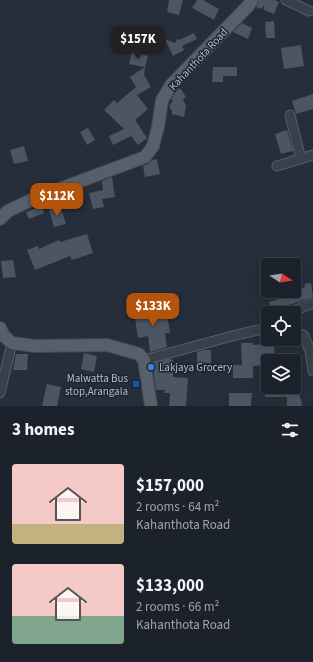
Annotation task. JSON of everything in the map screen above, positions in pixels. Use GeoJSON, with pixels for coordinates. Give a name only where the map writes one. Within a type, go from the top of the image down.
{"type":"FeatureCollection","features":[{"type":"Feature","properties":{"kind":"main road","name":"Kahanthota Road"},"geometry":{"type":"LineString","coordinates":[[0,218],[8,211],[35,198],[145,157],[153,146],[158,128],[162,100],[171,85],[248,6],[252,0]]}},
{"type":"Feature","properties":{"kind":"main road"},"geometry":{"type":"LineString","coordinates":[[0,328],[4,336],[12,343],[35,346],[107,345],[139,354],[144,360],[151,406]]}},
{"type":"Feature","properties":{"kind":"street"},"geometry":{"type":"LineString","coordinates":[[286,0],[309,11]]}},
{"type":"Feature","properties":{"kind":"street"},"geometry":{"type":"LineString","coordinates":[[290,115],[301,159]]}},
{"type":"Feature","properties":{"kind":"street"},"geometry":{"type":"LineString","coordinates":[[276,166],[313,155]]}},
{"type":"Feature","properties":{"kind":"street"},"geometry":{"type":"LineString","coordinates":[[301,308],[313,303]]}},
{"type":"Feature","properties":{"kind":"street"},"geometry":{"type":"LineString","coordinates":[[144,360],[236,335],[261,330]]}},
{"type":"Feature","properties":{"kind":"street"},"geometry":{"type":"LineString","coordinates":[[301,334],[304,336],[310,351],[313,371]]}},
{"type":"Feature","properties":{"kind":"street"},"geometry":{"type":"LineString","coordinates":[[0,393],[12,343]]}},
{"type":"Feature","properties":{"kind":"building"},"geometry":{"type":"Polygon","coordinates":[[[169,0],[183,0],[179,15],[167,12],[169,0]]]}},
{"type":"Feature","properties":{"kind":"building"},"geometry":{"type":"Polygon","coordinates":[[[197,0],[203,0],[219,9],[214,20],[192,8],[197,0]]]}},
{"type":"Feature","properties":{"kind":"building"},"geometry":{"type":"Polygon","coordinates":[[[259,0],[275,0],[279,2],[274,14],[264,10],[264,5],[262,9],[256,7],[259,0]]]}},
{"type":"Feature","properties":{"kind":"building"},"geometry":{"type":"Polygon","coordinates":[[[274,21],[275,38],[266,38],[265,22],[274,21]]]}},
{"type":"Feature","properties":{"kind":"building"},"geometry":{"type":"Polygon","coordinates":[[[242,23],[252,28],[248,39],[233,32],[242,23]]]}},
{"type":"Feature","properties":{"kind":"building"},"geometry":{"type":"Polygon","coordinates":[[[194,33],[197,39],[182,46],[184,50],[173,56],[165,39],[175,43],[178,38],[179,40],[194,33]]]}},
{"type":"Feature","properties":{"kind":"building"},"geometry":{"type":"Polygon","coordinates":[[[301,45],[304,66],[284,69],[281,48],[301,45]]]}},
{"type":"Feature","properties":{"kind":"building"},"geometry":{"type":"Polygon","coordinates":[[[132,52],[148,56],[145,67],[129,64],[132,52]]]}},
{"type":"Feature","properties":{"kind":"building"},"geometry":{"type":"Polygon","coordinates":[[[145,67],[144,75],[151,87],[137,95],[148,109],[135,120],[147,138],[138,145],[131,136],[113,145],[109,136],[124,129],[104,110],[114,100],[117,103],[136,87],[130,77],[145,67]]]}},
{"type":"Feature","properties":{"kind":"building"},"geometry":{"type":"Polygon","coordinates":[[[213,67],[237,67],[237,76],[223,76],[223,82],[212,82],[213,67]]]}},
{"type":"Feature","properties":{"kind":"building"},"geometry":{"type":"Polygon","coordinates":[[[180,88],[186,97],[183,99],[186,106],[184,117],[172,114],[169,106],[173,101],[171,99],[180,88]]]}},
{"type":"Feature","properties":{"kind":"building"},"geometry":{"type":"Polygon","coordinates":[[[313,94],[313,109],[296,114],[292,101],[313,94]]]}},
{"type":"Feature","properties":{"kind":"building"},"geometry":{"type":"Polygon","coordinates":[[[88,128],[95,140],[87,145],[80,132],[88,128]]]}},
{"type":"Feature","properties":{"kind":"building"},"geometry":{"type":"Polygon","coordinates":[[[287,130],[293,151],[281,154],[275,134],[287,130]]]}},
{"type":"Feature","properties":{"kind":"building"},"geometry":{"type":"Polygon","coordinates":[[[24,146],[28,161],[14,164],[10,150],[24,146]]]}},
{"type":"Feature","properties":{"kind":"building"},"geometry":{"type":"Polygon","coordinates":[[[157,159],[160,174],[145,177],[143,166],[152,160],[157,159]]]}},
{"type":"Feature","properties":{"kind":"building"},"geometry":{"type":"Polygon","coordinates":[[[112,177],[115,197],[102,199],[104,207],[93,209],[89,193],[103,190],[102,181],[112,177]]]}},
{"type":"Feature","properties":{"kind":"building"},"geometry":{"type":"Polygon","coordinates":[[[42,206],[44,213],[29,219],[26,212],[42,206]]]}},
{"type":"Feature","properties":{"kind":"building"},"geometry":{"type":"Polygon","coordinates":[[[60,206],[66,224],[54,227],[49,210],[60,206]]]}},
{"type":"Feature","properties":{"kind":"building"},"geometry":{"type":"Polygon","coordinates":[[[87,234],[93,253],[72,260],[70,256],[35,270],[27,250],[38,246],[39,249],[59,240],[60,242],[87,234]]]}},
{"type":"Feature","properties":{"kind":"building"},"geometry":{"type":"Polygon","coordinates":[[[13,260],[16,277],[3,278],[1,261],[13,260]]]}},
{"type":"Feature","properties":{"kind":"building"},"geometry":{"type":"Polygon","coordinates":[[[311,283],[313,297],[286,306],[270,306],[269,302],[282,298],[301,298],[301,288],[305,287],[304,284],[311,283]]]}},
{"type":"Feature","properties":{"kind":"building"},"geometry":{"type":"Polygon","coordinates":[[[166,307],[170,333],[165,333],[167,347],[150,352],[148,336],[138,338],[134,312],[166,307]]]}},
{"type":"Feature","properties":{"kind":"building"},"geometry":{"type":"Polygon","coordinates":[[[241,343],[274,346],[275,354],[261,354],[261,365],[253,366],[253,378],[233,378],[233,365],[242,365],[241,343]]]}},
{"type":"Feature","properties":{"kind":"building"},"geometry":{"type":"Polygon","coordinates":[[[211,350],[211,363],[197,363],[197,352],[211,350]]]}},
{"type":"Feature","properties":{"kind":"building"},"geometry":{"type":"Polygon","coordinates":[[[84,353],[97,356],[94,372],[81,369],[84,353]]]}},
{"type":"Feature","properties":{"kind":"building"},"geometry":{"type":"Polygon","coordinates":[[[16,354],[28,354],[27,370],[13,370],[16,354]]]}},
{"type":"Feature","properties":{"kind":"building"},"geometry":{"type":"Polygon","coordinates":[[[169,359],[173,360],[173,377],[188,378],[186,406],[169,406],[170,393],[164,393],[165,390],[156,390],[154,363],[169,359]]]}},
{"type":"Feature","properties":{"kind":"building"},"geometry":{"type":"Polygon","coordinates":[[[47,384],[61,387],[57,406],[42,406],[47,384]]]}},
{"type":"Feature","properties":{"kind":"building"},"geometry":{"type":"Polygon","coordinates":[[[229,393],[252,393],[251,406],[229,406],[229,393]]]}},
{"type":"Feature","properties":{"kind":"building"},"geometry":{"type":"Polygon","coordinates":[[[265,394],[300,394],[302,406],[287,406],[287,397],[265,397],[265,394]]]}},
{"type":"Feature","properties":{"kind":"place","name":"Lakjaya Grocery"},"geometry":{"type":"Point","coordinates":[151,367]}},
{"type":"Feature","properties":{"kind":"place","name":"Malwatta Bus stop,Arangala"},"geometry":{"type":"Point","coordinates":[136,384]}}]}
